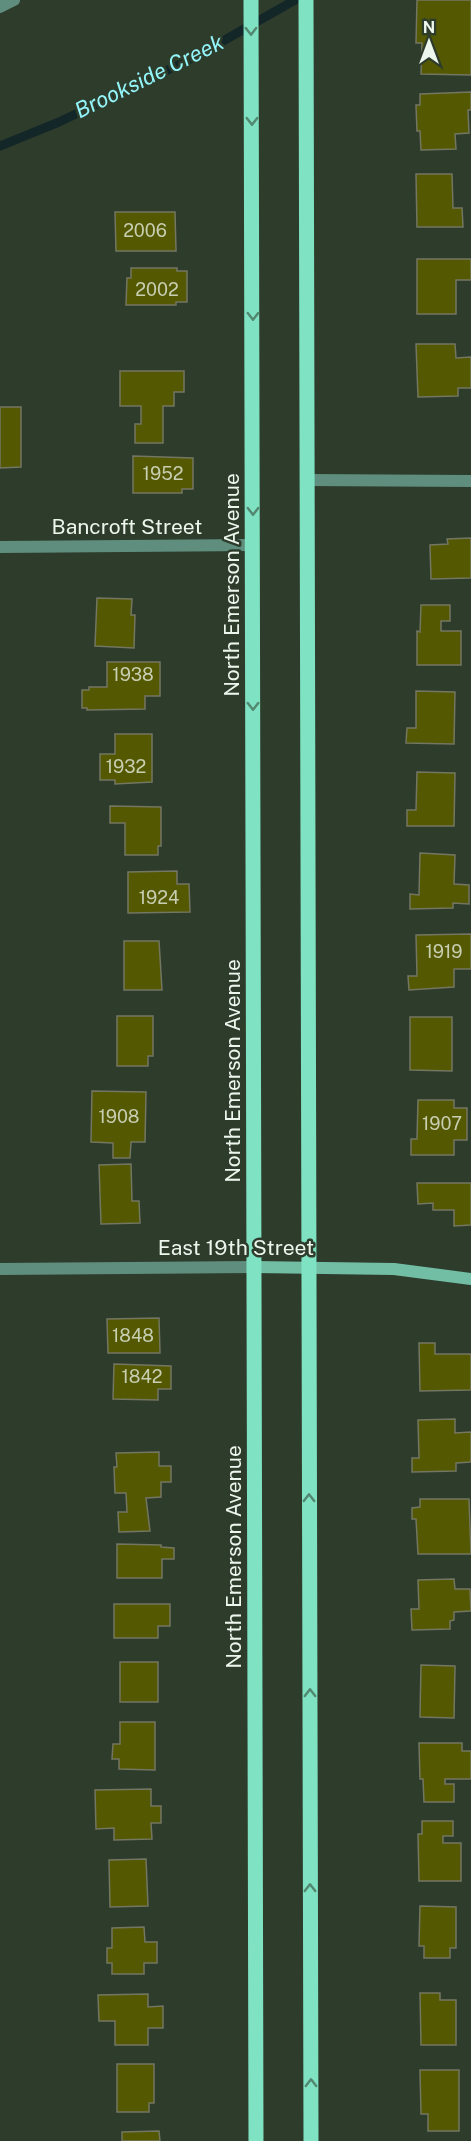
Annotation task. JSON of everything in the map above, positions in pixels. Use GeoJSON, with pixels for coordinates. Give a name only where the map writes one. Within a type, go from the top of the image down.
{"type":"FeatureCollection","features":[{"type":"Feature","properties":{"kind":"main road","name":"North Emerson Avenue"},"geometry":{"type":"LineString","coordinates":[[251,0],[256,2141]]}},
{"type":"Feature","properties":{"kind":"main road"},"geometry":{"type":"LineString","coordinates":[[306,0],[311,2141]]}},
{"type":"Feature","properties":{"kind":"street"},"geometry":{"type":"LineString","coordinates":[[0,7],[14,0]]}},
{"type":"Feature","properties":{"kind":"street"},"geometry":{"type":"LineString","coordinates":[[307,480],[471,481]]}},
{"type":"Feature","properties":{"kind":"street","name":"Bancroft Street"},"geometry":{"type":"LineString","coordinates":[[0,547],[253,545]]}},
{"type":"Feature","properties":{"kind":"street","name":"East 19th Street"},"geometry":{"type":"LineString","coordinates":[[0,1269],[309,1267],[394,1269],[471,1279]]}},
{"type":"Feature","properties":{"kind":"building"},"geometry":{"type":"Polygon","coordinates":[[[417,0],[471,0],[471,75],[421,74],[422,43],[416,43],[417,0]]]}},
{"type":"Feature","properties":{"kind":"building"},"geometry":{"type":"Polygon","coordinates":[[[471,92],[471,110],[468,110],[469,133],[455,134],[456,149],[421,150],[420,131],[417,131],[416,105],[420,105],[420,94],[471,92]]]}},
{"type":"Feature","properties":{"kind":"building"},"geometry":{"type":"Polygon","coordinates":[[[416,174],[452,174],[453,208],[462,208],[463,227],[417,227],[416,174]]]}},
{"type":"Feature","properties":{"kind":"building"},"geometry":{"type":"Polygon","coordinates":[[[115,212],[175,212],[176,251],[116,251],[115,212]]]}},
{"type":"Feature","properties":{"kind":"building"},"geometry":{"type":"Polygon","coordinates":[[[417,259],[471,259],[471,280],[456,280],[456,314],[417,314],[417,259]]]}},
{"type":"Feature","properties":{"kind":"building"},"geometry":{"type":"Polygon","coordinates":[[[131,268],[177,268],[177,271],[187,271],[187,302],[176,302],[176,305],[126,305],[127,278],[131,278],[131,268]]]}},
{"type":"Feature","properties":{"kind":"building"},"geometry":{"type":"Polygon","coordinates":[[[416,344],[455,344],[456,358],[471,357],[471,388],[458,388],[458,396],[418,397],[416,344]]]}},
{"type":"Feature","properties":{"kind":"building"},"geometry":{"type":"Polygon","coordinates":[[[120,371],[184,371],[184,392],[174,392],[174,406],[163,406],[163,443],[135,443],[135,424],[141,424],[141,406],[120,406],[120,371]]]}},
{"type":"Feature","properties":{"kind":"building"},"geometry":{"type":"Polygon","coordinates":[[[0,407],[21,407],[21,467],[0,468],[0,407]]]}},
{"type":"Feature","properties":{"kind":"building"},"geometry":{"type":"Polygon","coordinates":[[[133,456],[193,458],[193,489],[182,489],[182,493],[133,493],[133,456]]]}},
{"type":"Feature","properties":{"kind":"building"},"geometry":{"type":"Polygon","coordinates":[[[471,538],[471,578],[431,579],[430,545],[448,544],[447,539],[471,538]]]}},
{"type":"Feature","properties":{"kind":"building"},"geometry":{"type":"Polygon","coordinates":[[[97,598],[132,599],[131,615],[135,615],[134,648],[95,646],[97,598]]]}},
{"type":"Feature","properties":{"kind":"building"},"geometry":{"type":"Polygon","coordinates":[[[421,605],[450,605],[450,621],[441,621],[441,631],[461,631],[461,665],[417,665],[417,631],[420,632],[421,605]]]}},
{"type":"Feature","properties":{"kind":"building"},"geometry":{"type":"Polygon","coordinates":[[[107,662],[160,662],[160,696],[145,696],[145,709],[87,710],[87,708],[82,708],[82,690],[89,690],[89,687],[107,687],[107,662]]]}},
{"type":"Feature","properties":{"kind":"building"},"geometry":{"type":"Polygon","coordinates":[[[416,691],[455,692],[454,744],[406,743],[407,728],[416,728],[416,691]]]}},
{"type":"Feature","properties":{"kind":"building"},"geometry":{"type":"Polygon","coordinates":[[[115,734],[152,734],[152,782],[115,784],[115,780],[100,780],[100,754],[115,754],[115,734]]]}},
{"type":"Feature","properties":{"kind":"building"},"geometry":{"type":"Polygon","coordinates":[[[417,772],[455,773],[454,826],[407,826],[407,810],[416,810],[417,772]]]}},
{"type":"Feature","properties":{"kind":"building"},"geometry":{"type":"Polygon","coordinates":[[[110,806],[161,807],[161,846],[158,846],[158,855],[125,855],[125,823],[110,823],[110,806]]]}},
{"type":"Feature","properties":{"kind":"building"},"geometry":{"type":"Polygon","coordinates":[[[420,853],[455,855],[454,884],[469,885],[469,904],[453,903],[453,908],[410,909],[410,894],[419,895],[420,853]]]}},
{"type":"Feature","properties":{"kind":"building"},"geometry":{"type":"Polygon","coordinates":[[[177,871],[177,884],[189,884],[190,912],[128,913],[128,872],[177,871]]]}},
{"type":"Feature","properties":{"kind":"building"},"geometry":{"type":"Polygon","coordinates":[[[471,934],[471,969],[454,969],[454,987],[409,990],[408,976],[417,976],[416,935],[471,934]]]}},
{"type":"Feature","properties":{"kind":"building"},"geometry":{"type":"Polygon","coordinates":[[[124,941],[159,941],[162,990],[124,990],[124,941]]]}},
{"type":"Feature","properties":{"kind":"building"},"geometry":{"type":"Polygon","coordinates":[[[117,1016],[153,1016],[153,1056],[148,1056],[148,1066],[117,1066],[117,1016]]]}},
{"type":"Feature","properties":{"kind":"building"},"geometry":{"type":"Polygon","coordinates":[[[410,1017],[452,1017],[452,1071],[410,1070],[410,1017]]]}},
{"type":"Feature","properties":{"kind":"building"},"geometry":{"type":"Polygon","coordinates":[[[92,1091],[146,1092],[145,1142],[131,1142],[130,1158],[113,1158],[113,1143],[91,1142],[92,1091]]]}},
{"type":"Feature","properties":{"kind":"building"},"geometry":{"type":"Polygon","coordinates":[[[418,1100],[454,1100],[454,1108],[467,1108],[467,1140],[454,1140],[454,1155],[411,1155],[411,1139],[417,1139],[418,1100]]]}},
{"type":"Feature","properties":{"kind":"building"},"geometry":{"type":"Polygon","coordinates":[[[131,1164],[132,1201],[139,1201],[140,1223],[101,1224],[99,1165],[131,1164]]]}},
{"type":"Feature","properties":{"kind":"building"},"geometry":{"type":"Polygon","coordinates":[[[417,1183],[471,1183],[471,1225],[454,1226],[454,1210],[433,1210],[433,1203],[418,1204],[417,1183]]]}},
{"type":"Feature","properties":{"kind":"building"},"geometry":{"type":"Polygon","coordinates":[[[159,1318],[160,1353],[108,1353],[107,1319],[159,1318]]]}},
{"type":"Feature","properties":{"kind":"building"},"geometry":{"type":"Polygon","coordinates":[[[419,1343],[435,1343],[435,1354],[471,1354],[471,1390],[420,1391],[419,1343]]]}},
{"type":"Feature","properties":{"kind":"building"},"geometry":{"type":"Polygon","coordinates":[[[114,1364],[171,1366],[171,1389],[158,1389],[158,1400],[113,1399],[114,1364]]]}},
{"type":"Feature","properties":{"kind":"building"},"geometry":{"type":"Polygon","coordinates":[[[455,1419],[455,1433],[471,1432],[471,1462],[456,1463],[456,1471],[412,1472],[412,1458],[419,1458],[418,1420],[455,1419]]]}},
{"type":"Feature","properties":{"kind":"building"},"geometry":{"type":"Polygon","coordinates":[[[159,1452],[159,1466],[171,1466],[171,1482],[161,1482],[161,1497],[146,1498],[150,1531],[119,1532],[118,1512],[127,1512],[126,1493],[115,1493],[116,1453],[159,1452]]]}},
{"type":"Feature","properties":{"kind":"building"},"geometry":{"type":"Polygon","coordinates":[[[420,1499],[469,1499],[471,1554],[418,1554],[416,1519],[412,1519],[412,1508],[420,1507],[420,1499]]]}},
{"type":"Feature","properties":{"kind":"building"},"geometry":{"type":"Polygon","coordinates":[[[117,1544],[161,1545],[161,1547],[174,1548],[174,1559],[162,1559],[162,1578],[117,1578],[117,1544]]]}},
{"type":"Feature","properties":{"kind":"building"},"geometry":{"type":"Polygon","coordinates":[[[454,1579],[455,1589],[470,1589],[471,1611],[454,1612],[454,1620],[450,1621],[450,1629],[412,1630],[411,1609],[419,1609],[418,1580],[454,1579]]]}},
{"type":"Feature","properties":{"kind":"building"},"geometry":{"type":"Polygon","coordinates":[[[114,1604],[170,1604],[170,1626],[158,1626],[158,1638],[114,1638],[114,1604]]]}},
{"type":"Feature","properties":{"kind":"building"},"geometry":{"type":"Polygon","coordinates":[[[120,1662],[158,1662],[158,1702],[120,1702],[120,1662]]]}},
{"type":"Feature","properties":{"kind":"building"},"geometry":{"type":"Polygon","coordinates":[[[421,1665],[455,1666],[454,1718],[420,1717],[421,1665]]]}},
{"type":"Feature","properties":{"kind":"building"},"geometry":{"type":"Polygon","coordinates":[[[120,1722],[155,1722],[155,1770],[119,1769],[119,1759],[112,1759],[113,1744],[120,1744],[120,1722]]]}},
{"type":"Feature","properties":{"kind":"building"},"geometry":{"type":"Polygon","coordinates":[[[419,1743],[462,1743],[462,1751],[471,1751],[471,1779],[445,1779],[445,1784],[454,1784],[454,1802],[424,1802],[423,1779],[420,1779],[419,1743]]]}},
{"type":"Feature","properties":{"kind":"building"},"geometry":{"type":"Polygon","coordinates":[[[151,1789],[151,1806],[161,1806],[161,1823],[151,1823],[152,1839],[114,1840],[114,1828],[96,1829],[95,1790],[151,1789]]]}},
{"type":"Feature","properties":{"kind":"building"},"geometry":{"type":"Polygon","coordinates":[[[422,1821],[453,1821],[453,1836],[443,1836],[443,1843],[461,1843],[461,1881],[419,1881],[418,1834],[422,1834],[422,1821]]]}},
{"type":"Feature","properties":{"kind":"building"},"geometry":{"type":"Polygon","coordinates":[[[146,1859],[148,1906],[110,1907],[109,1860],[146,1859]]]}},
{"type":"Feature","properties":{"kind":"building"},"geometry":{"type":"Polygon","coordinates":[[[420,1906],[456,1907],[456,1948],[450,1948],[450,1958],[424,1958],[424,1946],[419,1946],[420,1906]]]}},
{"type":"Feature","properties":{"kind":"building"},"geometry":{"type":"Polygon","coordinates":[[[144,1927],[145,1942],[157,1942],[157,1963],[144,1963],[144,1974],[112,1974],[112,1963],[107,1963],[107,1948],[112,1948],[112,1928],[144,1927]]]}},
{"type":"Feature","properties":{"kind":"building"},"geometry":{"type":"Polygon","coordinates":[[[420,1993],[440,1993],[440,2000],[456,2000],[456,2045],[421,2045],[420,1993]]]}},
{"type":"Feature","properties":{"kind":"building"},"geometry":{"type":"Polygon","coordinates":[[[148,1994],[148,2007],[163,2006],[163,2028],[148,2028],[148,2045],[115,2045],[115,2021],[99,2021],[98,1995],[148,1994]]]}},
{"type":"Feature","properties":{"kind":"building"},"geometry":{"type":"Polygon","coordinates":[[[117,2064],[154,2064],[154,2103],[149,2103],[149,2112],[117,2112],[117,2064]]]}},
{"type":"Feature","properties":{"kind":"building"},"geometry":{"type":"Polygon","coordinates":[[[420,2070],[459,2070],[459,2131],[428,2131],[428,2114],[421,2114],[420,2070]]]}},
{"type":"Feature","properties":{"kind":"building"},"geometry":{"type":"Polygon","coordinates":[[[159,2131],[160,2141],[122,2141],[122,2132],[159,2131]]]}},
{"type":"Feature","properties":{"kind":"waterway","name":"Brookside Creek"},"geometry":{"type":"LineString","coordinates":[[0,146],[59,122],[195,57],[295,0]]}}]}
